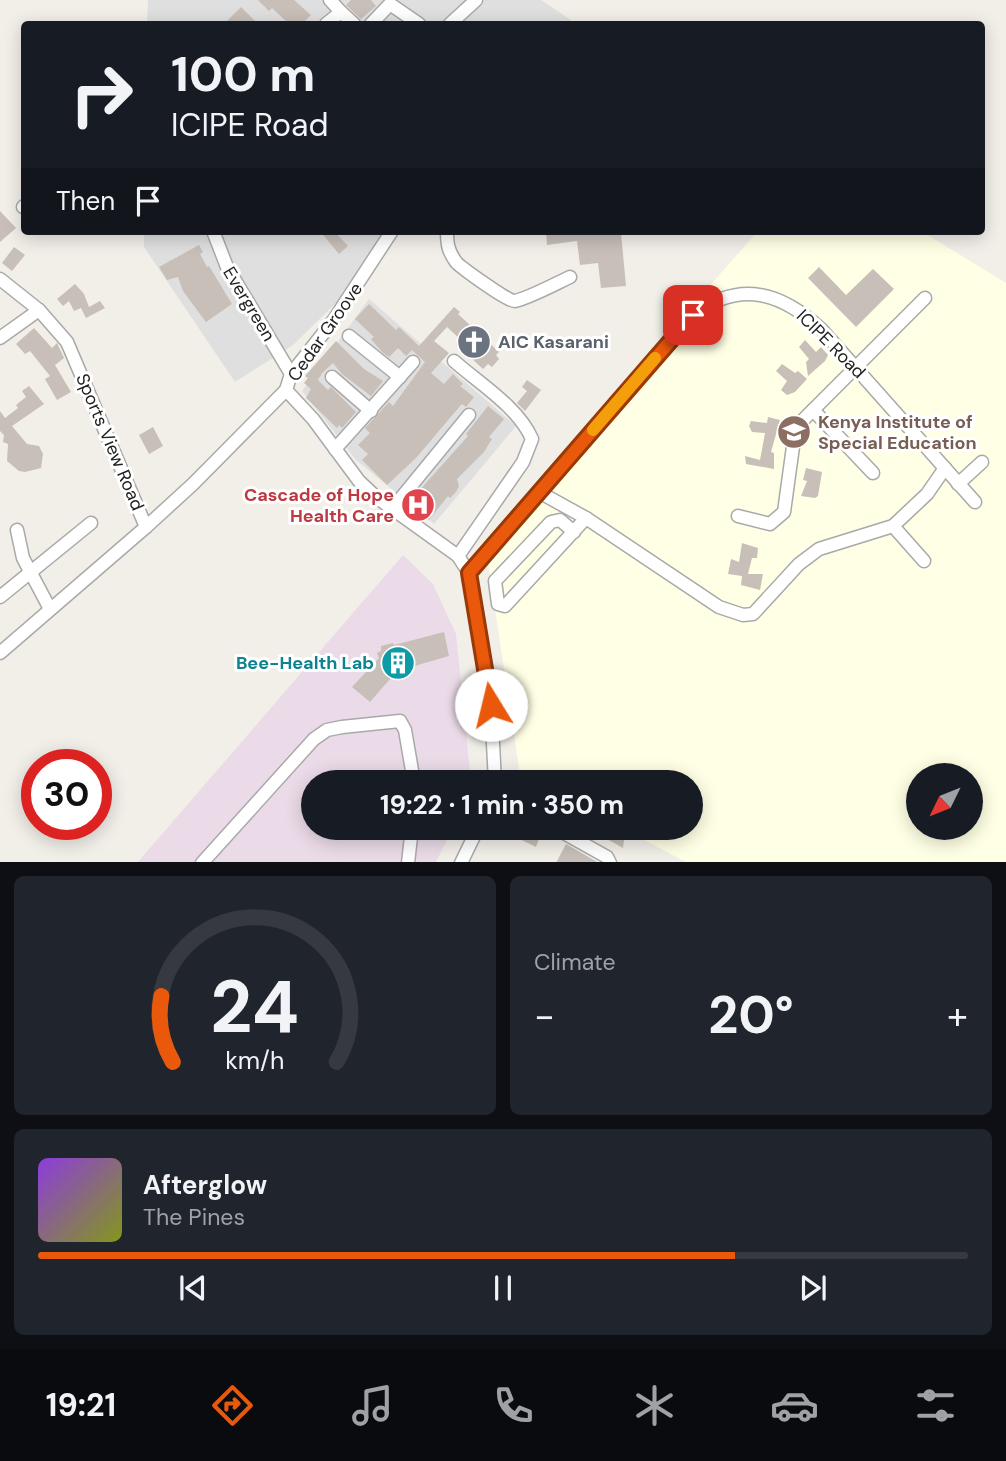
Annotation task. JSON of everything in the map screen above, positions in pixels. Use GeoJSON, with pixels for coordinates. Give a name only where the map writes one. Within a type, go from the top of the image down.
{"type":"FeatureCollection","features":[{"type":"Feature","properties":{"kind":"street"},"geometry":{"type":"LineString","coordinates":[[330,0],[351,21]]}},
{"type":"Feature","properties":{"kind":"street"},"geometry":{"type":"LineString","coordinates":[[453,21],[476,0]]}},
{"type":"Feature","properties":{"kind":"street"},"geometry":{"type":"LineString","coordinates":[[374,21],[390,4],[415,21]]}},
{"type":"Feature","properties":{"kind":"street"},"geometry":{"type":"LineString","coordinates":[[330,21],[341,12]]}},
{"type":"Feature","properties":{"kind":"street","name":"Evergreen"},"geometry":{"type":"LineString","coordinates":[[214,235],[226,267],[291,374]]}},
{"type":"Feature","properties":{"kind":"street","name":"Cedar Groove"},"geometry":{"type":"LineString","coordinates":[[389,235],[333,321],[291,374],[286,390],[313,419],[359,481],[392,509],[458,556],[469,573]]}},
{"type":"Feature","properties":{"kind":"street"},"geometry":{"type":"LineString","coordinates":[[447,235],[447,248],[458,265],[480,278],[502,298],[514,301],[570,277]]}},
{"type":"Feature","properties":{"kind":"street","name":"Sports View Road"},"geometry":{"type":"LineString","coordinates":[[0,279],[39,310],[66,342],[146,527],[0,653]]}},
{"type":"Feature","properties":{"kind":"street","name":"ICIPE Road"},"geometry":{"type":"LineString","coordinates":[[469,573],[693,315],[720,298],[748,294],[783,300],[822,330],[975,502]]}},
{"type":"Feature","properties":{"kind":"street"},"geometry":{"type":"LineString","coordinates":[[738,516],[770,524],[784,512],[795,432],[813,410],[925,298]]}},
{"type":"Feature","properties":{"kind":"street"},"geometry":{"type":"LineString","coordinates":[[0,338],[39,310]]}},
{"type":"Feature","properties":{"kind":"street"},"geometry":{"type":"LineString","coordinates":[[349,336],[400,377]]}},
{"type":"Feature","properties":{"kind":"street"},"geometry":{"type":"LineString","coordinates":[[454,361],[511,411],[532,439],[523,462],[458,556]]}},
{"type":"Feature","properties":{"kind":"street"},"geometry":{"type":"LineString","coordinates":[[335,449],[413,362]]}},
{"type":"Feature","properties":{"kind":"street"},"geometry":{"type":"LineString","coordinates":[[332,377],[371,411]]}},
{"type":"Feature","properties":{"kind":"street"},"geometry":{"type":"LineString","coordinates":[[146,527],[193,484],[286,390]]}},
{"type":"Feature","properties":{"kind":"street"},"geometry":{"type":"LineString","coordinates":[[813,410],[873,473]]}},
{"type":"Feature","properties":{"kind":"street"},"geometry":{"type":"LineString","coordinates":[[392,509],[469,415]]}},
{"type":"Feature","properties":{"kind":"street"},"geometry":{"type":"LineString","coordinates":[[958,484],[982,462]]}},
{"type":"Feature","properties":{"kind":"street"},"geometry":{"type":"LineString","coordinates":[[539,492],[586,518],[719,607],[743,615],[753,614],[799,564],[819,549],[893,526],[927,494],[945,468]]}},
{"type":"Feature","properties":{"kind":"street"},"geometry":{"type":"LineString","coordinates":[[574,532],[555,519],[516,558],[494,582],[500,606],[505,606],[574,532],[586,518]]}},
{"type":"Feature","properties":{"kind":"street"},"geometry":{"type":"LineString","coordinates":[[0,597],[91,523]]}},
{"type":"Feature","properties":{"kind":"street"},"geometry":{"type":"LineString","coordinates":[[893,526],[924,561]]}},
{"type":"Feature","properties":{"kind":"street"},"geometry":{"type":"LineString","coordinates":[[17,530],[23,558],[50,609]]}},
{"type":"Feature","properties":{"kind":"street"},"geometry":{"type":"LineString","coordinates":[[516,558],[534,574]]}},
{"type":"Feature","properties":{"kind":"street"},"geometry":{"type":"LineString","coordinates":[[469,573],[491,705],[494,770]]}},
{"type":"Feature","properties":{"kind":"street"},"geometry":{"type":"LineString","coordinates":[[203,862],[314,739],[327,730],[400,721],[405,730],[412,770]]}},
{"type":"Feature","properties":{"kind":"street"},"geometry":{"type":"LineString","coordinates":[[408,862],[411,840]]}},
{"type":"Feature","properties":{"kind":"street"},"geometry":{"type":"LineString","coordinates":[[461,862],[472,840]]}},
{"type":"Feature","properties":{"kind":"street"},"geometry":{"type":"LineString","coordinates":[[577,840],[607,857],[610,862]]}},
{"type":"Feature","properties":{"kind":"shaded area"},"geometry":{"type":"Polygon","coordinates":[[[148,0],[541,0],[571,20],[570,21],[147,21],[148,0]]]}},
{"type":"Feature","properties":{"kind":"shaded area"},"geometry":{"type":"Polygon","coordinates":[[[144,235],[395,235],[380,260],[293,345],[235,382],[144,247],[144,235]]]}},
{"type":"Feature","properties":{"kind":"shaded area","name":"Kenya Institute of Special Education"},"geometry":{"type":"Polygon","coordinates":[[[754,235],[928,235],[1006,283],[1006,862],[686,862],[644,840],[703,840],[703,770],[519,770],[488,562],[477,549],[754,235]]]}},
{"type":"Feature","properties":{"kind":"shaded area"},"geometry":{"type":"Polygon","coordinates":[[[369,299],[516,426],[434,524],[356,460],[302,391],[369,299]]]}},
{"type":"Feature","properties":{"kind":"shaded area"},"geometry":{"type":"Polygon","coordinates":[[[403,555],[433,584],[456,634],[470,770],[301,770],[301,840],[447,840],[436,862],[138,862],[403,555]]]}},
{"type":"Feature","properties":{"kind":"building"},"geometry":{"type":"Polygon","coordinates":[[[258,0],[294,0],[311,15],[305,21],[286,21],[272,8],[269,11],[258,0]]]}},
{"type":"Feature","properties":{"kind":"building"},"geometry":{"type":"Polygon","coordinates":[[[351,0],[371,0],[376,6],[361,19],[346,5],[351,0]]]}},
{"type":"Feature","properties":{"kind":"building"},"geometry":{"type":"Polygon","coordinates":[[[241,7],[255,21],[227,21],[241,7]]]}},
{"type":"Feature","properties":{"kind":"building"},"geometry":{"type":"Polygon","coordinates":[[[0,211],[16,228],[0,242],[0,211]]]}},
{"type":"Feature","properties":{"kind":"building"},"geometry":{"type":"Polygon","coordinates":[[[323,235],[338,235],[348,246],[339,254],[323,235]]]}},
{"type":"Feature","properties":{"kind":"building"},"geometry":{"type":"Polygon","coordinates":[[[546,235],[621,235],[626,286],[601,288],[598,263],[580,265],[577,241],[547,245],[546,235]]]}},
{"type":"Feature","properties":{"kind":"building"},"geometry":{"type":"Polygon","coordinates":[[[199,245],[203,252],[200,254],[207,267],[209,266],[232,304],[206,322],[183,291],[178,277],[167,280],[159,267],[199,245]]]}},
{"type":"Feature","properties":{"kind":"building"},"geometry":{"type":"Polygon","coordinates":[[[14,247],[25,255],[12,271],[2,263],[14,247]]]}},
{"type":"Feature","properties":{"kind":"building"},"geometry":{"type":"Polygon","coordinates":[[[819,267],[846,295],[873,269],[894,289],[856,327],[808,278],[819,267]]]}},
{"type":"Feature","properties":{"kind":"building"},"geometry":{"type":"Polygon","coordinates":[[[75,284],[84,294],[89,307],[100,301],[105,308],[86,318],[81,308],[74,311],[69,301],[63,306],[57,299],[75,284]]]}},
{"type":"Feature","properties":{"kind":"building"},"geometry":{"type":"Polygon","coordinates":[[[369,304],[396,330],[399,327],[419,346],[454,307],[460,312],[458,314],[499,352],[496,355],[499,359],[492,367],[488,364],[483,369],[456,344],[460,339],[447,327],[434,341],[449,353],[431,373],[444,384],[453,374],[463,384],[460,386],[474,397],[466,407],[462,404],[460,406],[416,458],[387,485],[362,460],[368,454],[358,445],[370,433],[365,428],[389,402],[393,406],[425,362],[412,350],[406,356],[398,348],[389,357],[382,352],[371,339],[374,337],[355,319],[369,304]]]}},
{"type":"Feature","properties":{"kind":"building"},"geometry":{"type":"Polygon","coordinates":[[[34,328],[52,348],[57,343],[64,358],[55,365],[71,392],[57,400],[45,379],[50,376],[30,351],[25,354],[16,344],[34,328]]]}},
{"type":"Feature","properties":{"kind":"building"},"geometry":{"type":"Polygon","coordinates":[[[805,340],[816,352],[821,347],[828,355],[808,376],[806,362],[809,359],[799,347],[805,340]]]}},
{"type":"Feature","properties":{"kind":"building"},"geometry":{"type":"Polygon","coordinates":[[[336,341],[364,369],[383,381],[371,396],[342,374],[333,363],[322,373],[318,380],[328,390],[331,387],[356,412],[342,428],[339,425],[337,428],[306,398],[311,389],[304,383],[308,378],[305,376],[336,341]]]}},
{"type":"Feature","properties":{"kind":"building"},"geometry":{"type":"Polygon","coordinates":[[[782,364],[795,373],[798,371],[807,379],[795,392],[787,395],[781,390],[787,381],[776,371],[782,364]]]}},
{"type":"Feature","properties":{"kind":"building"},"geometry":{"type":"Polygon","coordinates":[[[527,380],[541,390],[525,411],[517,403],[527,391],[522,387],[527,380]]]}},
{"type":"Feature","properties":{"kind":"building"},"geometry":{"type":"Polygon","coordinates":[[[29,386],[44,404],[12,426],[27,444],[39,446],[43,454],[41,468],[25,472],[19,471],[7,461],[8,444],[3,442],[4,435],[0,431],[0,411],[5,418],[18,408],[16,405],[26,397],[22,391],[29,386]]]}},
{"type":"Feature","properties":{"kind":"building"},"geometry":{"type":"Polygon","coordinates":[[[488,406],[504,419],[489,437],[492,439],[484,452],[457,479],[459,486],[456,492],[450,498],[448,496],[429,520],[409,502],[468,436],[466,434],[488,406]]]}},
{"type":"Feature","properties":{"kind":"building"},"geometry":{"type":"Polygon","coordinates":[[[768,417],[780,420],[771,452],[774,453],[774,469],[746,464],[745,456],[760,460],[765,433],[752,432],[749,426],[751,421],[767,423],[768,417]]]}},
{"type":"Feature","properties":{"kind":"building"},"geometry":{"type":"Polygon","coordinates":[[[153,427],[163,446],[149,454],[139,435],[153,427]]]}},
{"type":"Feature","properties":{"kind":"building"},"geometry":{"type":"Polygon","coordinates":[[[806,468],[822,472],[818,496],[815,498],[801,496],[807,481],[803,480],[806,468]]]}},
{"type":"Feature","properties":{"kind":"building"},"geometry":{"type":"Polygon","coordinates":[[[742,543],[758,548],[757,558],[752,558],[748,574],[763,574],[760,590],[741,585],[742,576],[728,574],[731,559],[739,562],[742,543]]]}},
{"type":"Feature","properties":{"kind":"building","name":"Bee-Health Lab"},"geometry":{"type":"Polygon","coordinates":[[[444,632],[449,656],[397,671],[370,702],[352,687],[379,658],[377,653],[381,651],[381,646],[444,632]]]}},
{"type":"Feature","properties":{"kind":"building"},"geometry":{"type":"Polygon","coordinates":[[[521,840],[538,840],[536,847],[521,840]]]}},
{"type":"Feature","properties":{"kind":"building"},"geometry":{"type":"Polygon","coordinates":[[[609,840],[624,840],[623,848],[609,840]]]}},
{"type":"Feature","properties":{"kind":"building"},"geometry":{"type":"Polygon","coordinates":[[[566,844],[597,862],[557,862],[566,844]]]}},
{"type":"Feature","properties":{"kind":"slow traffic"},"geometry":{"type":"LineString","coordinates":[[593,430],[655,358]]}},
{"type":"Feature","properties":{"kind":"place","name":"AIC Kasarani"},"geometry":{"type":"Point","coordinates":[474,342]}},
{"type":"Feature","properties":{"kind":"place","name":"Kenya Institute of Special Education"},"geometry":{"type":"Point","coordinates":[794,432]}},
{"type":"Feature","properties":{"kind":"place","name":"Cascade of Hope Health Care"},"geometry":{"type":"Point","coordinates":[418,505]}},
{"type":"Feature","properties":{"kind":"place","name":"Bee-Health Lab"},"geometry":{"type":"Point","coordinates":[398,663]}},
{"type":"Feature","properties":{"kind":"route"},"geometry":{"type":"LineString","coordinates":[[491,705],[469,573],[693,315]]}}]}
